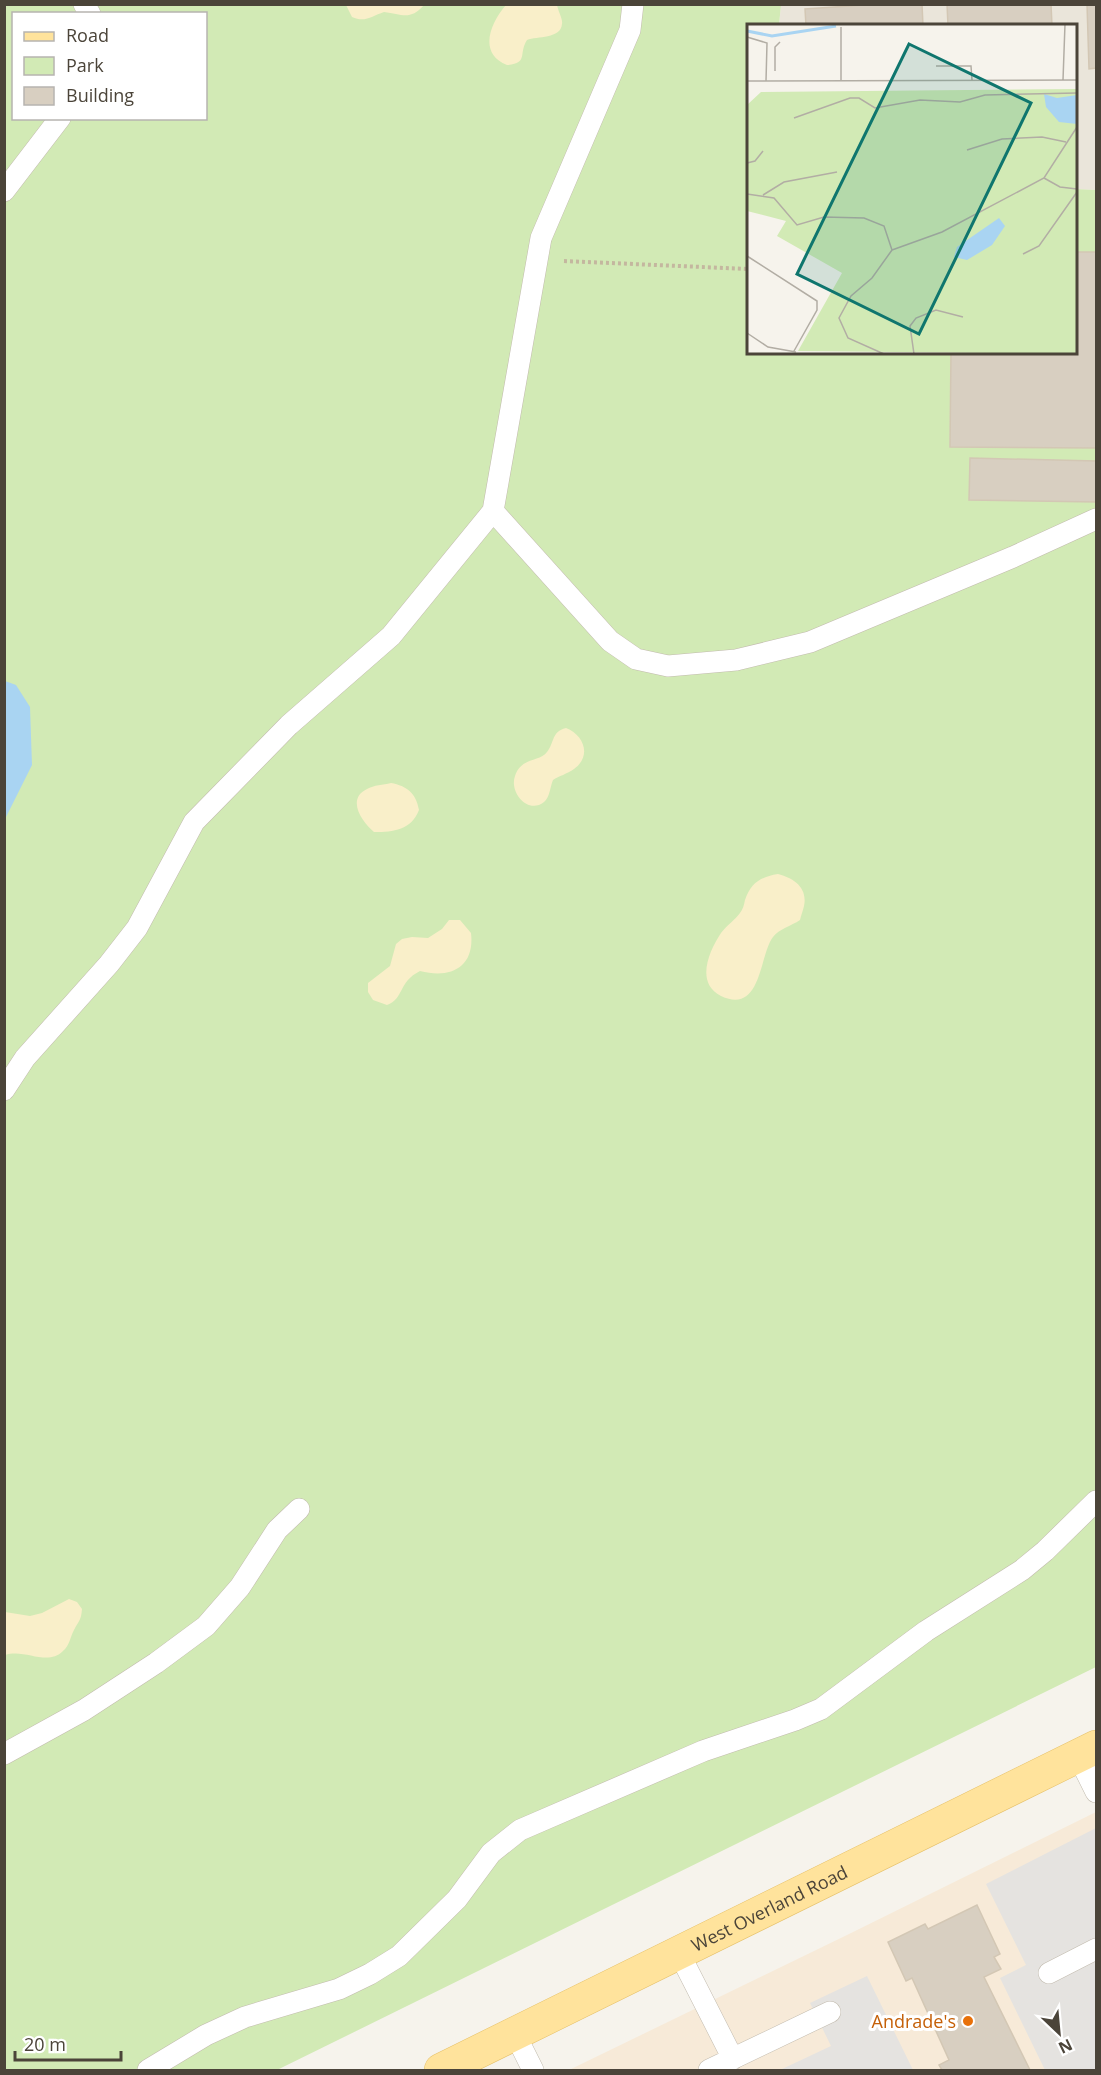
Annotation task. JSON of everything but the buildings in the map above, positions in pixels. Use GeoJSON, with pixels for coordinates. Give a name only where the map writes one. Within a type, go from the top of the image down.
{"type":"FeatureCollection","features":[{"type":"Feature","properties":{"kind":"main road","name":"West Overland Road"},"geometry":{"type":"LineString","coordinates":[[441,2070],[1087,1751]]}},
{"type":"Feature","properties":{"kind":"lane"},"geometry":{"type":"LineString","coordinates":[[4,1090],[25,1058],[109,964],[137,928],[194,822],[289,725],[391,636],[493,512],[541,238],[630,30],[633,4]]}},
{"type":"Feature","properties":{"kind":"lane"},"geometry":{"type":"LineString","coordinates":[[4,191],[58,120]]}},
{"type":"Feature","properties":{"kind":"lane"},"geometry":{"type":"LineString","coordinates":[[493,512],[610,641],[636,659],[668,666],[736,660],[810,642],[992,566],[1096,519]]}},
{"type":"Feature","properties":{"kind":"lane"},"geometry":{"type":"LineString","coordinates":[[148,2070],[206,2036],[245,2017],[339,1989],[399,1956],[457,1899],[491,1853],[520,1830],[703,1751],[821,1709],[926,1631],[1022,1570],[1096,1501]]}},
{"type":"Feature","properties":{"kind":"lane"},"geometry":{"type":"LineString","coordinates":[[4,1754],[84,1710],[156,1663],[206,1626],[240,1587],[277,1530],[299,1509]]}},
{"type":"Feature","properties":{"kind":"lane"},"geometry":{"type":"LineString","coordinates":[[1087,1751],[1096,1792]]}},
{"type":"Feature","properties":{"kind":"lane"},"geometry":{"type":"LineString","coordinates":[[1049,1973],[1096,1949]]}},
{"type":"Feature","properties":{"kind":"lane"},"geometry":{"type":"LineString","coordinates":[[679,1953],[733,2059]]}},
{"type":"Feature","properties":{"kind":"lane"},"geometry":{"type":"LineString","coordinates":[[708,2070],[830,2012]]}},
{"type":"Feature","properties":{"kind":"lane"},"geometry":{"type":"LineString","coordinates":[[515,2034],[533,2070]]}},
{"type":"Feature","properties":{"kind":"path"},"geometry":{"type":"LineString","coordinates":[[536,260],[747,269]]}},
{"type":"Feature","properties":{"kind":"shaded area"},"geometry":{"type":"Polygon","coordinates":[[[781,5],[1096,5],[1096,190],[1077,189],[1077,24],[779,24],[781,5]]]}},
{"type":"Feature","properties":{"kind":"shaded area"},"geometry":{"type":"Polygon","coordinates":[[[1096,1812],[1096,2070],[569,2070],[847,1935],[1096,1812]]]}},
{"type":"Feature","properties":{"kind":"shaded area"},"geometry":{"type":"Polygon","coordinates":[[[1096,1828],[1096,2070],[1045,2070],[1000,1978],[1026,1965],[986,1884],[1096,1828]]]}},
{"type":"Feature","properties":{"kind":"shaded area"},"geometry":{"type":"Polygon","coordinates":[[[867,1976],[913,2070],[780,2070],[831,2046],[810,2003],[867,1976]]]}},
{"type":"Feature","properties":{"kind":"green space"},"geometry":{"type":"Polygon","coordinates":[[[5,5],[781,5],[779,24],[747,24],[747,354],[1077,354],[1077,189],[1096,190],[1096,1667],[277,2070],[5,2070],[5,5]]]}},
{"type":"Feature","properties":{"kind":"sand"},"geometry":{"type":"Polygon","coordinates":[[[346,4],[424,5],[410,15],[384,12],[361,19],[352,17],[346,4]]]}},
{"type":"Feature","properties":{"kind":"sand"},"geometry":{"type":"Polygon","coordinates":[[[506,5],[557,5],[562,22],[561,29],[553,35],[527,40],[521,60],[507,65],[492,54],[490,46],[495,20],[506,5]]]}},
{"type":"Feature","properties":{"kind":"sand"},"geometry":{"type":"Polygon","coordinates":[[[566,728],[577,736],[583,746],[583,758],[580,764],[553,780],[549,795],[544,802],[532,806],[526,804],[517,795],[515,789],[514,782],[518,770],[526,763],[544,755],[558,732],[566,728]]]}},
{"type":"Feature","properties":{"kind":"sand"},"geometry":{"type":"Polygon","coordinates":[[[391,783],[410,791],[416,799],[419,810],[407,826],[374,832],[361,817],[357,804],[358,799],[361,793],[370,788],[391,783]]]}},
{"type":"Feature","properties":{"kind":"sand"},"geometry":{"type":"Polygon","coordinates":[[[778,874],[798,884],[804,894],[804,906],[800,920],[773,937],[752,990],[744,997],[734,1000],[721,996],[708,983],[706,975],[712,949],[721,933],[741,911],[753,885],[761,879],[778,874]]]}},
{"type":"Feature","properties":{"kind":"sand"},"geometry":{"type":"Polygon","coordinates":[[[449,920],[460,920],[471,933],[469,955],[465,963],[450,972],[420,971],[408,980],[396,999],[387,1005],[373,1000],[368,992],[368,983],[390,966],[396,944],[402,939],[412,937],[428,938],[442,929],[449,920]]]}},
{"type":"Feature","properties":{"kind":"sand"},"geometry":{"type":"Polygon","coordinates":[[[69,1599],[77,1602],[82,1613],[69,1644],[63,1651],[50,1657],[13,1653],[5,1655],[5,1612],[30,1616],[42,1613],[69,1599]]]}},
{"type":"Feature","properties":{"kind":"water"},"geometry":{"type":"Polygon","coordinates":[[[5,681],[16,685],[30,707],[32,765],[5,819],[5,681]]]}},
{"type":"Feature","properties":{"kind":"place","name":"Andrade's"},"geometry":{"type":"Point","coordinates":[968,2021]}}]}
